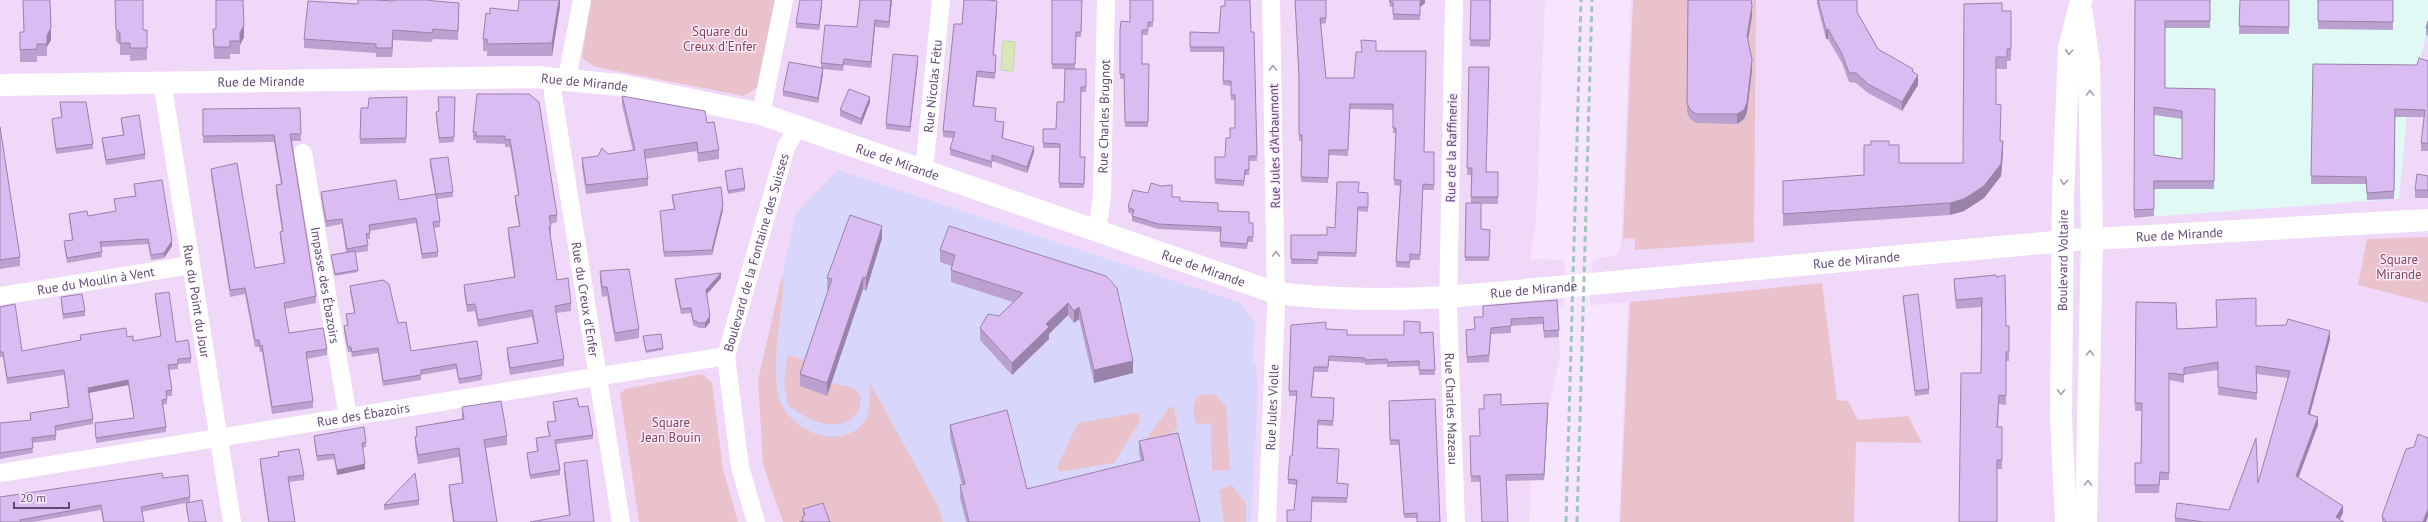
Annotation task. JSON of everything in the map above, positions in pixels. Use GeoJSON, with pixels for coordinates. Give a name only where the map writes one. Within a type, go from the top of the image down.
{"type":"FeatureCollection","features":[{"type":"Feature","properties":{"kind":"main road","name":"Boulevard Voltaire"},"geometry":{"type":"LineString","coordinates":[[2081,0],[2089,64],[2092,239],[2086,522]]}},
{"type":"Feature","properties":{"kind":"main road","name":"Boulevard Voltaire"},"geometry":{"type":"LineString","coordinates":[[2066,522],[2061,417],[2063,241],[2069,48],[2081,0]]}},
{"type":"Feature","properties":{"kind":"main road","name":"Rue de Mirande"},"geometry":{"type":"LineString","coordinates":[[0,85],[162,81],[560,78],[619,85],[761,114],[921,171],[1276,293],[1357,300],[1448,296],[2063,241],[2428,220]]}},
{"type":"Feature","properties":{"kind":"street"},"geometry":{"type":"LineString","coordinates":[[560,78],[582,0]]}},
{"type":"Feature","properties":{"kind":"street"},"geometry":{"type":"LineString","coordinates":[[761,114],[784,0]]}},
{"type":"Feature","properties":{"kind":"street","name":"Rue Nicolas Fétu"},"geometry":{"type":"LineString","coordinates":[[921,171],[926,160],[941,0]]}},
{"type":"Feature","properties":{"kind":"street","name":"Rue Charles Brugnot"},"geometry":{"type":"LineString","coordinates":[[1097,232],[1102,196],[1106,0]]}},
{"type":"Feature","properties":{"kind":"street","name":"Rue Jules d'Arbaumont"},"geometry":{"type":"LineString","coordinates":[[1271,0],[1276,293]]}},
{"type":"Feature","properties":{"kind":"street","name":"Rue de la Raffinerie"},"geometry":{"type":"LineString","coordinates":[[1448,296],[1454,0]]}},
{"type":"Feature","properties":{"kind":"street","name":"Rue du Creux d'Enfer"},"geometry":{"type":"LineString","coordinates":[[560,78],[553,95],[621,522]]}},
{"type":"Feature","properties":{"kind":"street","name":"Rue du Point du Jour"},"geometry":{"type":"LineString","coordinates":[[162,81],[232,522]]}},
{"type":"Feature","properties":{"kind":"street","name":"Boulevard de la Fontaine des Suisses"},"geometry":{"type":"LineString","coordinates":[[756,522],[740,467],[726,356],[786,146],[798,127]]}},
{"type":"Feature","properties":{"kind":"street","name":"Impasse des Ébazoirs"},"geometry":{"type":"LineString","coordinates":[[303,153],[348,417]]}},
{"type":"Feature","properties":{"kind":"street","name":"Rue du Moulin à Vent"},"geometry":{"type":"LineString","coordinates":[[0,296],[191,265]]}},
{"type":"Feature","properties":{"kind":"street","name":"Rue Jules Violle"},"geometry":{"type":"LineString","coordinates":[[1267,522],[1276,293]]}},
{"type":"Feature","properties":{"kind":"street","name":"Rue Charles Mazeau"},"geometry":{"type":"LineString","coordinates":[[1448,296],[1456,522]]}},
{"type":"Feature","properties":{"kind":"street","name":"Rue des Ébazoirs"},"geometry":{"type":"LineString","coordinates":[[0,473],[726,356]]}},
{"type":"Feature","properties":{"kind":"shaded area"},"geometry":{"type":"Polygon","coordinates":[[[0,0],[1545,0],[1536,221],[1530,259],[1565,260],[1564,308],[1557,307],[1560,357],[1548,409],[1544,480],[1531,481],[1529,522],[0,522],[0,0]]]}},
{"type":"Feature","properties":{"kind":"shaded area"},"geometry":{"type":"Polygon","coordinates":[[[1631,0],[2428,0],[2428,522],[1619,522],[1628,302],[1590,305],[1593,260],[1616,255],[1621,247],[1631,0]]]}},
{"type":"Feature","properties":{"kind":"shaded area"},"geometry":{"type":"Polygon","coordinates":[[[2135,0],[2428,0],[2428,28],[2407,114],[2399,199],[2134,218],[2135,0]]]}},
{"type":"Feature","properties":{"kind":"shaded area"},"geometry":{"type":"Polygon","coordinates":[[[1003,41],[1015,42],[1013,71],[1001,70],[1003,41]]]}},
{"type":"Feature","properties":{"kind":"shaded area"},"geometry":{"type":"Polygon","coordinates":[[[838,170],[1241,303],[1255,322],[1253,362],[1256,363],[1258,391],[1251,522],[783,522],[758,381],[796,213],[838,170]]]}},
{"type":"Feature","properties":{"kind":"green space","name":"Square du Creux d'Enfer"},"geometry":{"type":"Polygon","coordinates":[[[591,0],[779,0],[763,84],[744,96],[596,67],[582,58],[591,0]]]}},
{"type":"Feature","properties":{"kind":"green space"},"geometry":{"type":"Polygon","coordinates":[[[1633,0],[1756,0],[1754,242],[1635,250],[1635,239],[1623,238],[1633,0]]]}},
{"type":"Feature","properties":{"kind":"green space","name":"Square Mirande"},"geometry":{"type":"Polygon","coordinates":[[[2428,237],[2428,303],[2358,285],[2367,239],[2428,237]]]}},
{"type":"Feature","properties":{"kind":"green space"},"geometry":{"type":"Polygon","coordinates":[[[782,277],[783,289],[777,343],[776,382],[778,394],[783,407],[791,418],[802,427],[815,433],[828,436],[841,436],[854,431],[867,418],[870,403],[870,383],[938,506],[943,522],[783,522],[763,464],[758,381],[782,277]]]}},
{"type":"Feature","properties":{"kind":"green space"},"geometry":{"type":"Polygon","coordinates":[[[1822,283],[1837,400],[1848,401],[1858,420],[1908,416],[1922,443],[1856,442],[1854,522],[1620,522],[1630,302],[1822,283]]]}},
{"type":"Feature","properties":{"kind":"green space"},"geometry":{"type":"Polygon","coordinates":[[[787,355],[808,361],[834,384],[853,388],[859,393],[861,400],[858,411],[851,419],[843,423],[824,423],[804,416],[788,405],[784,384],[787,355]]]}},
{"type":"Feature","properties":{"kind":"green space","name":"Square Jean Bouin"},"geometry":{"type":"Polygon","coordinates":[[[702,374],[712,383],[723,469],[738,522],[639,522],[620,394],[625,389],[702,374]]]}},
{"type":"Feature","properties":{"kind":"green space"},"geometry":{"type":"Polygon","coordinates":[[[1215,394],[1226,407],[1230,470],[1212,471],[1211,423],[1197,425],[1194,414],[1194,403],[1198,396],[1215,394]]]}},
{"type":"Feature","properties":{"kind":"green space"},"geometry":{"type":"Polygon","coordinates":[[[1170,406],[1174,408],[1178,428],[1172,433],[1170,444],[1137,452],[1170,406]]]}},
{"type":"Feature","properties":{"kind":"green space"},"geometry":{"type":"Polygon","coordinates":[[[1136,413],[1139,415],[1140,421],[1114,463],[1059,472],[1057,467],[1078,423],[1136,413]]]}},
{"type":"Feature","properties":{"kind":"green space"},"geometry":{"type":"Polygon","coordinates":[[[1232,485],[1246,504],[1246,522],[1224,522],[1219,490],[1232,485]]]}},
{"type":"Feature","properties":{"kind":"building"},"geometry":{"type":"Polygon","coordinates":[[[23,0],[50,0],[51,28],[47,35],[47,44],[37,44],[37,49],[20,50],[20,32],[24,32],[23,0]]]}},
{"type":"Feature","properties":{"kind":"building"},"geometry":{"type":"Polygon","coordinates":[[[115,0],[143,0],[143,30],[147,30],[147,48],[130,48],[130,43],[120,43],[120,33],[116,29],[115,0]]]}},
{"type":"Feature","properties":{"kind":"building"},"geometry":{"type":"Polygon","coordinates":[[[216,0],[243,0],[244,25],[240,33],[240,41],[230,41],[230,47],[214,47],[213,29],[216,29],[216,0]]]}},
{"type":"Feature","properties":{"kind":"building"},"geometry":{"type":"Polygon","coordinates":[[[358,0],[428,0],[459,3],[458,31],[433,29],[432,33],[393,30],[392,48],[376,48],[376,44],[304,39],[308,1],[358,4],[358,0]]]}},
{"type":"Feature","properties":{"kind":"building"},"geometry":{"type":"Polygon","coordinates":[[[519,0],[559,0],[552,43],[487,44],[487,39],[483,39],[486,13],[490,14],[490,8],[518,11],[519,0]]]}},
{"type":"Feature","properties":{"kind":"building"},"geometry":{"type":"Polygon","coordinates":[[[800,0],[822,0],[819,25],[796,23],[800,0]]]}},
{"type":"Feature","properties":{"kind":"building"},"geometry":{"type":"Polygon","coordinates":[[[860,0],[891,0],[889,22],[875,20],[871,62],[844,59],[843,65],[821,63],[825,25],[857,27],[860,0]]]}},
{"type":"Feature","properties":{"kind":"building"},"geometry":{"type":"Polygon","coordinates":[[[964,0],[997,1],[993,55],[996,55],[995,73],[977,71],[973,106],[996,108],[995,121],[1004,122],[1002,138],[1034,147],[1027,167],[992,155],[992,162],[950,149],[955,132],[943,131],[954,24],[962,24],[964,0]]]}},
{"type":"Feature","properties":{"kind":"building"},"geometry":{"type":"Polygon","coordinates":[[[1052,0],[1082,0],[1081,32],[1076,32],[1075,64],[1052,64],[1052,0]]]}},
{"type":"Feature","properties":{"kind":"building"},"geometry":{"type":"Polygon","coordinates":[[[1130,0],[1153,0],[1153,22],[1148,22],[1148,30],[1142,30],[1142,64],[1149,64],[1148,122],[1125,122],[1124,74],[1120,74],[1120,30],[1121,21],[1130,22],[1130,0]]]}},
{"type":"Feature","properties":{"kind":"building"},"geometry":{"type":"Polygon","coordinates":[[[1225,0],[1250,0],[1251,32],[1254,32],[1257,156],[1249,156],[1249,170],[1245,170],[1244,181],[1215,179],[1215,157],[1225,157],[1226,138],[1230,138],[1230,128],[1235,128],[1235,95],[1231,95],[1231,81],[1223,81],[1224,47],[1190,47],[1190,32],[1219,33],[1221,6],[1225,6],[1225,0]]]}},
{"type":"Feature","properties":{"kind":"building"},"geometry":{"type":"Polygon","coordinates":[[[1295,0],[1326,0],[1326,18],[1320,18],[1326,78],[1354,78],[1356,52],[1362,52],[1361,40],[1376,41],[1376,51],[1426,51],[1424,152],[1434,152],[1434,185],[1423,184],[1420,255],[1410,254],[1410,262],[1396,262],[1401,180],[1394,180],[1396,128],[1393,128],[1393,104],[1350,104],[1348,150],[1329,150],[1328,178],[1301,177],[1302,135],[1299,135],[1299,76],[1295,0]]]}},
{"type":"Feature","properties":{"kind":"building"},"geometry":{"type":"Polygon","coordinates":[[[1390,0],[1422,0],[1420,2],[1420,15],[1393,14],[1393,2],[1390,2],[1390,0]]]}},
{"type":"Feature","properties":{"kind":"building"},"geometry":{"type":"Polygon","coordinates":[[[1471,0],[1490,0],[1490,40],[1470,40],[1471,0]]]}},
{"type":"Feature","properties":{"kind":"building"},"geometry":{"type":"Polygon","coordinates":[[[1688,0],[1751,0],[1752,6],[1747,36],[1752,60],[1747,103],[1744,110],[1737,114],[1696,114],[1690,110],[1687,103],[1688,0]]]}},
{"type":"Feature","properties":{"kind":"building"},"geometry":{"type":"Polygon","coordinates":[[[1818,0],[1857,0],[1857,12],[1878,49],[1913,69],[1912,71],[1918,75],[1902,102],[1868,84],[1856,73],[1849,73],[1842,54],[1828,29],[1826,30],[1818,0]]]}},
{"type":"Feature","properties":{"kind":"building"},"geometry":{"type":"Polygon","coordinates":[[[2135,0],[2210,0],[2210,21],[2165,21],[2165,88],[2215,89],[2214,181],[2154,181],[2154,209],[2134,210],[2135,0]],[[2154,107],[2154,155],[2182,159],[2182,111],[2154,107]]]}},
{"type":"Feature","properties":{"kind":"building"},"geometry":{"type":"Polygon","coordinates":[[[2240,0],[2289,0],[2289,27],[2239,26],[2240,0]]]}},
{"type":"Feature","properties":{"kind":"building"},"geometry":{"type":"Polygon","coordinates":[[[2318,0],[2393,0],[2393,22],[2318,21],[2318,0]]]}},
{"type":"Feature","properties":{"kind":"building"},"geometry":{"type":"Polygon","coordinates":[[[2002,3],[2002,11],[2011,11],[2011,49],[2007,49],[2007,57],[1996,57],[1996,104],[2001,105],[2000,141],[2003,141],[2001,164],[1984,186],[1964,199],[1950,203],[1783,214],[1783,181],[1864,175],[1864,145],[1871,145],[1871,141],[1889,141],[1889,145],[1899,145],[1899,163],[1963,163],[1964,4],[2002,3]]]}},
{"type":"Feature","properties":{"kind":"building"},"geometry":{"type":"Polygon","coordinates":[[[893,54],[918,56],[910,127],[886,124],[893,54]]]}},
{"type":"Feature","properties":{"kind":"building"},"geometry":{"type":"Polygon","coordinates":[[[2419,58],[2428,61],[2428,143],[2421,143],[2425,110],[2395,109],[2394,191],[2367,193],[2366,177],[2311,176],[2313,64],[2417,65],[2419,58]]]}},
{"type":"Feature","properties":{"kind":"building"},"geometry":{"type":"Polygon","coordinates":[[[789,62],[823,68],[818,98],[783,91],[789,62]]]}},
{"type":"Feature","properties":{"kind":"building"},"geometry":{"type":"Polygon","coordinates":[[[1469,67],[1489,67],[1486,172],[1498,172],[1498,197],[1471,197],[1472,168],[1467,168],[1469,67]]]}},
{"type":"Feature","properties":{"kind":"building"},"geometry":{"type":"Polygon","coordinates":[[[1065,69],[1086,69],[1086,87],[1081,87],[1080,157],[1085,157],[1084,184],[1059,183],[1060,144],[1043,143],[1043,129],[1056,129],[1057,102],[1064,102],[1065,69]]]}},
{"type":"Feature","properties":{"kind":"building"},"geometry":{"type":"Polygon","coordinates":[[[849,89],[870,97],[861,119],[840,110],[849,89]]]}},
{"type":"Feature","properties":{"kind":"building"},"geometry":{"type":"Polygon","coordinates":[[[477,94],[529,94],[539,102],[557,215],[549,216],[551,226],[549,227],[557,280],[568,278],[571,303],[555,306],[564,359],[510,368],[507,348],[538,343],[532,310],[478,320],[475,304],[467,305],[464,285],[515,277],[508,228],[520,226],[515,196],[519,195],[510,139],[505,140],[505,136],[476,136],[476,132],[473,132],[477,94]]]}},
{"type":"Feature","properties":{"kind":"building"},"geometry":{"type":"Polygon","coordinates":[[[622,96],[705,111],[707,123],[714,122],[719,150],[698,153],[697,142],[644,150],[648,178],[586,185],[582,158],[598,156],[602,148],[608,154],[635,150],[622,96]]]}},
{"type":"Feature","properties":{"kind":"building"},"geometry":{"type":"Polygon","coordinates":[[[407,97],[406,138],[360,139],[361,108],[368,108],[369,98],[407,97]]]}},
{"type":"Feature","properties":{"kind":"building"},"geometry":{"type":"Polygon","coordinates":[[[438,97],[455,97],[454,137],[439,138],[436,112],[439,111],[438,97]]]}},
{"type":"Feature","properties":{"kind":"building"},"geometry":{"type":"Polygon","coordinates":[[[60,102],[86,102],[93,144],[56,149],[52,119],[62,117],[60,102]]]}},
{"type":"Feature","properties":{"kind":"building"},"geometry":{"type":"Polygon","coordinates":[[[300,108],[301,134],[290,134],[316,296],[284,303],[289,333],[323,328],[327,349],[306,352],[313,401],[272,407],[262,345],[260,346],[259,340],[255,340],[245,288],[230,290],[211,169],[237,163],[255,268],[285,263],[280,232],[283,231],[276,185],[282,184],[274,135],[203,136],[203,109],[300,108]]]}},
{"type":"Feature","properties":{"kind":"building"},"geometry":{"type":"Polygon","coordinates":[[[139,115],[145,154],[106,160],[102,138],[124,135],[121,118],[139,115]]]}},
{"type":"Feature","properties":{"kind":"building"},"geometry":{"type":"Polygon","coordinates":[[[0,127],[20,257],[0,260],[0,127]]]}},
{"type":"Feature","properties":{"kind":"building"},"geometry":{"type":"Polygon","coordinates":[[[448,157],[453,192],[436,194],[430,159],[448,157]]]}},
{"type":"Feature","properties":{"kind":"building"},"geometry":{"type":"Polygon","coordinates":[[[742,168],[745,188],[728,191],[725,171],[742,168]]]}},
{"type":"Feature","properties":{"kind":"building"},"geometry":{"type":"Polygon","coordinates":[[[2417,174],[2428,176],[2428,190],[2415,190],[2417,174]]]}},
{"type":"Feature","properties":{"kind":"building"},"geometry":{"type":"Polygon","coordinates":[[[162,180],[172,241],[164,253],[151,255],[148,239],[100,242],[102,252],[67,258],[64,241],[73,240],[69,214],[87,211],[88,216],[116,211],[114,199],[136,196],[134,184],[162,180]]]}},
{"type":"Feature","properties":{"kind":"building"},"geometry":{"type":"Polygon","coordinates":[[[396,180],[399,200],[436,194],[440,221],[433,222],[438,252],[422,254],[416,218],[369,225],[370,233],[366,234],[368,245],[347,249],[342,219],[326,221],[321,192],[396,180]]]}},
{"type":"Feature","properties":{"kind":"building"},"geometry":{"type":"Polygon","coordinates":[[[1337,182],[1359,182],[1358,192],[1368,193],[1368,207],[1358,207],[1356,253],[1318,252],[1318,260],[1291,259],[1291,235],[1327,235],[1327,227],[1335,228],[1337,182]]]}},
{"type":"Feature","properties":{"kind":"building"},"geometry":{"type":"Polygon","coordinates":[[[1151,183],[1161,186],[1172,185],[1172,197],[1180,197],[1180,201],[1218,203],[1218,211],[1249,212],[1249,223],[1253,223],[1253,237],[1248,237],[1247,244],[1220,242],[1221,227],[1158,224],[1132,216],[1134,210],[1128,207],[1133,190],[1148,193],[1151,183]]]}},
{"type":"Feature","properties":{"kind":"building"},"geometry":{"type":"Polygon","coordinates":[[[721,187],[723,205],[712,250],[664,252],[660,211],[675,209],[672,195],[721,187]]]}},
{"type":"Feature","properties":{"kind":"building"},"geometry":{"type":"Polygon","coordinates":[[[1466,203],[1481,203],[1481,229],[1490,230],[1489,257],[1465,257],[1466,203]]]}},
{"type":"Feature","properties":{"kind":"building"},"geometry":{"type":"Polygon","coordinates":[[[850,215],[882,226],[866,278],[863,277],[827,383],[800,374],[832,279],[827,278],[850,215]]]}},
{"type":"Feature","properties":{"kind":"building"},"geometry":{"type":"Polygon","coordinates":[[[949,226],[1106,276],[1117,288],[1133,361],[1094,370],[1079,307],[1074,311],[1068,303],[1046,324],[1049,327],[1012,363],[980,328],[988,314],[999,316],[1023,293],[951,270],[955,255],[940,250],[949,226]]]}},
{"type":"Feature","properties":{"kind":"building"},"geometry":{"type":"Polygon","coordinates":[[[355,251],[358,270],[335,274],[331,255],[355,251]]]}},
{"type":"Feature","properties":{"kind":"building"},"geometry":{"type":"Polygon","coordinates":[[[629,269],[639,329],[615,333],[607,287],[602,287],[600,271],[629,269]]]}},
{"type":"Feature","properties":{"kind":"building"},"geometry":{"type":"Polygon","coordinates":[[[721,273],[706,290],[710,316],[705,323],[699,323],[693,320],[691,308],[681,309],[675,279],[721,273]]]}},
{"type":"Feature","properties":{"kind":"building"},"geometry":{"type":"Polygon","coordinates":[[[1996,275],[1997,277],[2005,275],[2006,326],[2009,326],[2009,352],[2006,352],[2006,396],[1999,395],[1997,427],[2002,427],[2002,460],[1997,460],[1997,522],[1959,522],[1961,373],[1981,373],[1982,298],[1956,300],[1954,279],[1996,275]]]}},
{"type":"Feature","properties":{"kind":"building"},"geometry":{"type":"Polygon","coordinates":[[[383,280],[389,284],[398,323],[406,322],[411,351],[477,341],[482,375],[459,379],[456,364],[421,370],[421,375],[383,381],[378,348],[352,352],[351,347],[348,347],[344,326],[348,325],[346,314],[355,313],[350,286],[383,280]]]}},
{"type":"Feature","properties":{"kind":"building"},"geometry":{"type":"Polygon","coordinates":[[[169,292],[176,342],[188,340],[191,358],[178,359],[178,364],[168,365],[172,390],[166,391],[167,399],[162,400],[166,427],[96,438],[95,423],[134,418],[128,380],[88,388],[93,419],[55,426],[56,435],[32,438],[33,448],[0,453],[0,423],[31,420],[30,413],[69,407],[64,370],[7,378],[3,352],[0,352],[0,307],[15,304],[22,351],[81,340],[80,335],[126,328],[127,337],[133,336],[133,341],[161,336],[155,294],[169,292]]]}},
{"type":"Feature","properties":{"kind":"building"},"geometry":{"type":"Polygon","coordinates":[[[82,294],[85,311],[63,314],[61,297],[82,294]]]}},
{"type":"Feature","properties":{"kind":"building"},"geometry":{"type":"Polygon","coordinates":[[[1918,294],[1929,389],[1915,391],[1903,296],[1918,294]]]}},
{"type":"Feature","properties":{"kind":"building"},"geometry":{"type":"Polygon","coordinates":[[[2256,298],[2256,326],[2286,325],[2288,319],[2330,331],[2308,414],[2318,417],[2296,476],[2343,506],[2336,517],[2344,522],[2204,522],[2175,518],[2177,503],[2229,510],[2256,438],[2258,483],[2290,371],[2256,366],[2257,393],[2218,387],[2218,362],[2184,368],[2184,375],[2169,373],[2169,473],[2160,472],[2159,485],[2135,485],[2135,463],[2141,463],[2142,403],[2135,403],[2136,302],[2176,303],[2177,329],[2217,327],[2216,300],[2256,298]]]}},
{"type":"Feature","properties":{"kind":"building"},"geometry":{"type":"Polygon","coordinates":[[[1557,300],[1559,330],[1544,331],[1543,317],[1511,319],[1511,326],[1491,328],[1489,355],[1467,357],[1466,330],[1475,329],[1474,317],[1483,317],[1483,306],[1557,300]]]}},
{"type":"Feature","properties":{"kind":"building"},"geometry":{"type":"Polygon","coordinates":[[[1404,321],[1420,322],[1420,333],[1433,332],[1435,370],[1419,370],[1419,361],[1387,362],[1387,359],[1365,360],[1365,358],[1329,356],[1328,367],[1314,367],[1311,397],[1334,398],[1333,421],[1318,420],[1317,448],[1339,449],[1337,483],[1348,484],[1347,498],[1312,497],[1311,522],[1287,522],[1287,510],[1294,510],[1297,480],[1288,479],[1290,456],[1292,456],[1297,391],[1289,391],[1291,325],[1326,322],[1326,329],[1347,330],[1347,335],[1404,335],[1404,321]]]}},
{"type":"Feature","properties":{"kind":"building"},"geometry":{"type":"Polygon","coordinates":[[[661,334],[663,348],[646,351],[643,336],[661,334]]]}},
{"type":"Feature","properties":{"kind":"building"},"geometry":{"type":"Polygon","coordinates":[[[1501,394],[1501,405],[1548,403],[1544,474],[1506,475],[1508,522],[1482,522],[1480,476],[1471,476],[1470,436],[1480,436],[1479,409],[1484,409],[1484,395],[1501,394]]]}},
{"type":"Feature","properties":{"kind":"building"},"geometry":{"type":"Polygon","coordinates":[[[577,398],[579,407],[588,406],[593,435],[555,440],[560,470],[530,475],[527,453],[538,451],[536,438],[550,436],[547,422],[556,421],[553,402],[577,398]]]}},
{"type":"Feature","properties":{"kind":"building"},"geometry":{"type":"Polygon","coordinates":[[[1435,399],[1440,522],[1417,522],[1417,513],[1404,514],[1399,440],[1390,440],[1389,401],[1435,399]]]}},
{"type":"Feature","properties":{"kind":"building"},"geometry":{"type":"Polygon","coordinates":[[[501,401],[507,436],[484,440],[497,522],[454,522],[449,485],[463,483],[459,448],[418,455],[415,437],[417,436],[416,427],[464,419],[462,407],[501,401]]]}},
{"type":"Feature","properties":{"kind":"building"},"geometry":{"type":"Polygon","coordinates":[[[1007,410],[1027,489],[1144,460],[1139,441],[1178,433],[1200,522],[969,522],[960,485],[965,484],[950,425],[1007,410]]]}},
{"type":"Feature","properties":{"kind":"building"},"geometry":{"type":"Polygon","coordinates":[[[364,427],[366,442],[362,443],[365,464],[337,470],[334,454],[317,456],[314,436],[364,427]]]}},
{"type":"Feature","properties":{"kind":"building"},"geometry":{"type":"Polygon","coordinates":[[[2418,434],[2428,438],[2428,509],[2423,522],[2386,522],[2382,516],[2406,449],[2414,447],[2418,434]]]}},
{"type":"Feature","properties":{"kind":"building"},"geometry":{"type":"Polygon","coordinates":[[[299,449],[304,475],[288,477],[295,522],[269,522],[260,459],[279,456],[278,452],[299,449]]]}},
{"type":"Feature","properties":{"kind":"building"},"geometry":{"type":"Polygon","coordinates":[[[587,460],[594,522],[530,522],[570,515],[564,463],[587,460]]]}},
{"type":"Feature","properties":{"kind":"building"},"geometry":{"type":"Polygon","coordinates":[[[162,473],[163,478],[188,475],[190,497],[141,507],[144,522],[104,522],[101,505],[20,520],[21,522],[0,522],[0,497],[162,473]]]}},
{"type":"Feature","properties":{"kind":"building"},"geometry":{"type":"Polygon","coordinates":[[[415,473],[419,500],[384,505],[415,473]]]}},
{"type":"Feature","properties":{"kind":"building"},"geometry":{"type":"Polygon","coordinates":[[[202,500],[206,522],[189,522],[186,503],[202,500]]]}},
{"type":"Feature","properties":{"kind":"building"},"geometry":{"type":"Polygon","coordinates":[[[823,503],[830,522],[799,522],[803,521],[802,517],[805,515],[803,509],[823,503]]]}},
{"type":"Feature","properties":{"kind":"railway"},"geometry":{"type":"LineString","coordinates":[[1566,522],[1581,0]]}},
{"type":"Feature","properties":{"kind":"railway"},"geometry":{"type":"LineString","coordinates":[[1577,522],[1592,0]]}}]}
